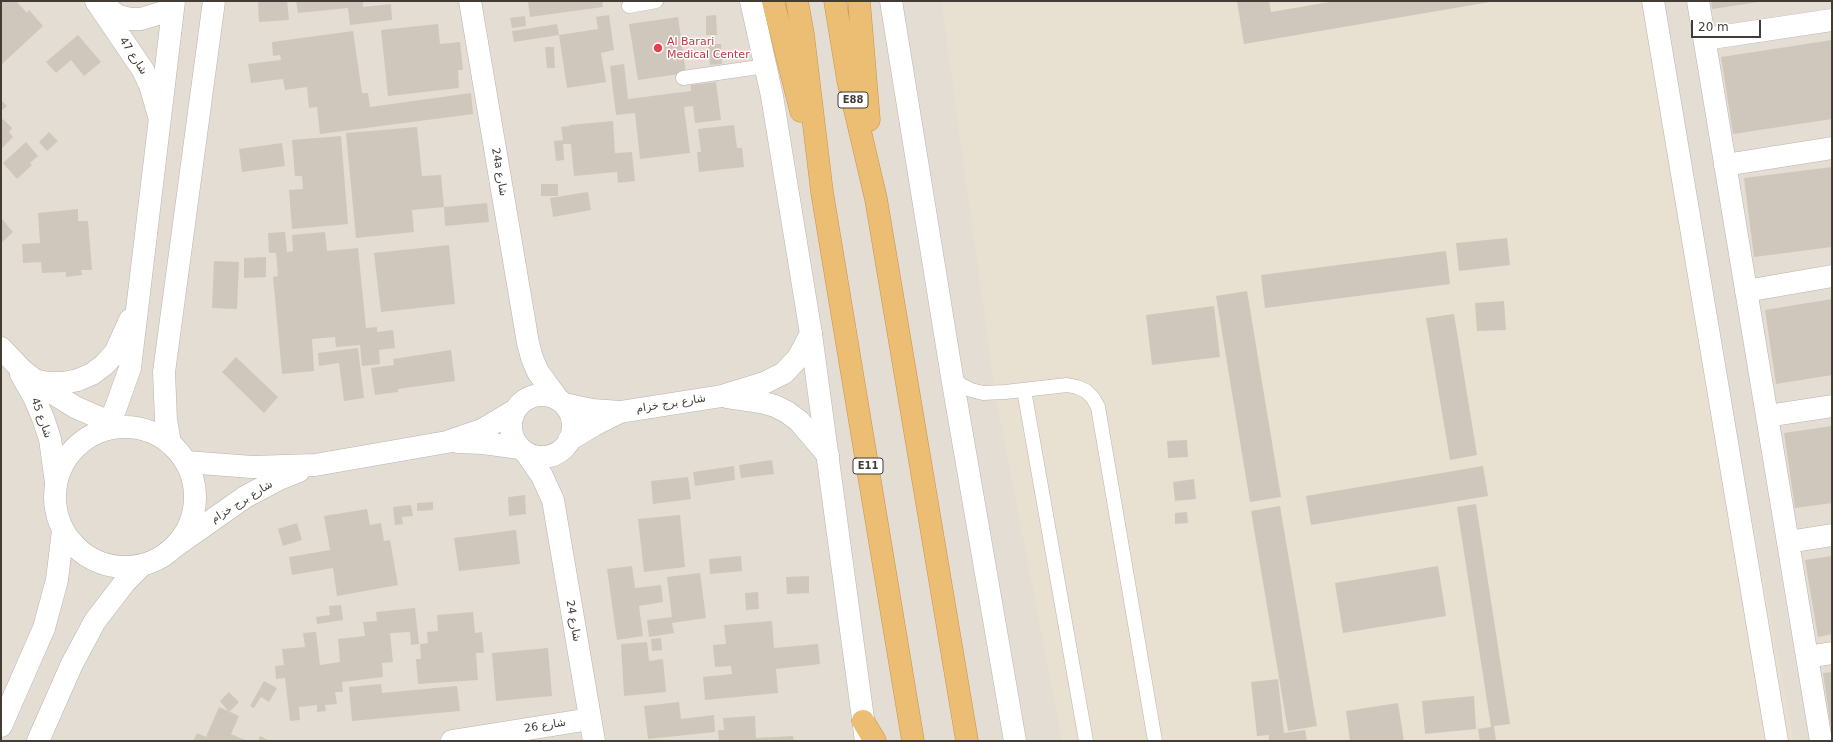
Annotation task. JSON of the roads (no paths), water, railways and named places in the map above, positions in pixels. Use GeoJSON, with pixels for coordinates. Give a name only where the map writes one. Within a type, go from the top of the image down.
{"type":"FeatureCollection","features":[{"type":"Feature","properties":{"kind":"highway"},"geometry":{"type":"LineString","coordinates":[[773,1],[822,192]]}},
{"type":"Feature","properties":{"kind":"highway"},"geometry":{"type":"LineString","coordinates":[[798,1],[822,192]]}},
{"type":"Feature","properties":{"kind":"highway","name":"E88"},"geometry":{"type":"LineString","coordinates":[[835,1],[848,80],[876,199]]}},
{"type":"Feature","properties":{"kind":"highway"},"geometry":{"type":"LineString","coordinates":[[860,1],[876,199],[967,741]]}},
{"type":"Feature","properties":{"kind":"highway","name":"E11"},"geometry":{"type":"LineString","coordinates":[[822,192],[913,741]]}},
{"type":"Feature","properties":{"kind":"highway"},"geometry":{"type":"LineString","coordinates":[[864,731],[875,741]]}},
{"type":"Feature","properties":{"kind":"street","name":"شارع 47"},"geometry":{"type":"LineString","coordinates":[[97,1],[118,16],[130,19],[141,19],[164,12],[174,3]]}},
{"type":"Feature","properties":{"kind":"street","name":"شارع 47"},"geometry":{"type":"LineString","coordinates":[[97,1],[143,70],[150,85],[159,116]]}},
{"type":"Feature","properties":{"kind":"street"},"geometry":{"type":"LineString","coordinates":[[170,443],[166,420],[164,372],[214,1]]}},
{"type":"Feature","properties":{"kind":"street","name":"24a شارع"},"geometry":{"type":"LineString","coordinates":[[470,1],[528,343],[538,372],[560,401]]}},
{"type":"Feature","properties":{"kind":"street"},"geometry":{"type":"LineString","coordinates":[[751,1],[766,66],[812,334],[864,731]]}},
{"type":"Feature","properties":{"kind":"street"},"geometry":{"type":"LineString","coordinates":[[891,1],[952,377],[1015,741]]}},
{"type":"Feature","properties":{"kind":"street"},"geometry":{"type":"LineString","coordinates":[[1653,1],[1777,741]]}},
{"type":"Feature","properties":{"kind":"street"},"geometry":{"type":"LineString","coordinates":[[1698,1],[1821,741]]}},
{"type":"Feature","properties":{"kind":"street"},"geometry":{"type":"LineString","coordinates":[[110,426],[124,390],[130,368],[159,116],[174,3]]}},
{"type":"Feature","properties":{"kind":"street"},"geometry":{"type":"LineString","coordinates":[[1704,39],[1832,20]]}},
{"type":"Feature","properties":{"kind":"street"},"geometry":{"type":"LineString","coordinates":[[1725,164],[1832,148]]}},
{"type":"Feature","properties":{"kind":"street"},"geometry":{"type":"LineString","coordinates":[[1746,291],[1832,276]]}},
{"type":"Feature","properties":{"kind":"street"},"geometry":{"type":"LineString","coordinates":[[33,380],[48,383],[70,381],[92,374],[104,365],[115,353],[122,340],[139,298]]}},
{"type":"Feature","properties":{"kind":"street","name":"شارع برج خزام"},"geometry":{"type":"LineString","coordinates":[[560,401],[592,410],[620,412],[722,396],[769,381],[784,374],[798,358],[812,334]]}},
{"type":"Feature","properties":{"kind":"street","name":"24a شارع"},"geometry":{"type":"LineString","coordinates":[[517,407],[526,373],[528,343]]}},
{"type":"Feature","properties":{"kind":"street","name":"شارع 45"},"geometry":{"type":"LineString","coordinates":[[6,354],[33,380],[75,407],[110,426]]}},
{"type":"Feature","properties":{"kind":"street","name":"شارع 45"},"geometry":{"type":"LineString","coordinates":[[6,354],[34,398],[43,418],[50,439],[56,483]]}},
{"type":"Feature","properties":{"kind":"street"},"geometry":{"type":"LineString","coordinates":[[537,395],[560,401],[570,412],[572,421],[572,431],[566,444],[556,454],[546,457],[536,457],[523,451],[514,440],[511,430],[511,420],[517,407],[528,398],[537,395]]}},
{"type":"Feature","properties":{"kind":"street","name":"شارع برج خزام"},"geometry":{"type":"LineString","coordinates":[[722,396],[761,402],[775,406],[787,412],[799,421],[828,455]]}},
{"type":"Feature","properties":{"kind":"street"},"geometry":{"type":"LineString","coordinates":[[1767,416],[1832,406]]}},
{"type":"Feature","properties":{"kind":"street","name":"شارع برج خزام"},"geometry":{"type":"LineString","coordinates":[[186,462],[252,467],[315,465],[447,442],[482,430],[517,407]]}},
{"type":"Feature","properties":{"kind":"street","name":"شارع برج خزام"},"geometry":{"type":"LineString","coordinates":[[566,444],[594,425],[620,412]]}},
{"type":"Feature","properties":{"kind":"street"},"geometry":{"type":"LineString","coordinates":[[110,426],[132,426],[146,429],[170,443],[186,462],[192,476],[195,491],[194,507],[190,522],[184,535],[165,555],[142,565],[124,567],[105,565],[88,557],[74,545],[63,530],[55,507],[56,483],[63,462],[76,445],[94,433],[110,426]]}},
{"type":"Feature","properties":{"kind":"street","name":"شارع برج خزام"},"geometry":{"type":"LineString","coordinates":[[447,442],[483,443],[523,451]]}},
{"type":"Feature","properties":{"kind":"street","name":"شارع 24"},"geometry":{"type":"LineString","coordinates":[[553,500],[556,474],[566,444]]}},
{"type":"Feature","properties":{"kind":"street","name":"شارع 24"},"geometry":{"type":"LineString","coordinates":[[523,451],[542,476],[553,500],[594,741]]}},
{"type":"Feature","properties":{"kind":"street","name":"شارع برج خزام"},"geometry":{"type":"LineString","coordinates":[[174,547],[245,497],[279,479],[315,465]]}},
{"type":"Feature","properties":{"kind":"street"},"geometry":{"type":"LineString","coordinates":[[1,726],[46,622],[57,580],[63,530]]}},
{"type":"Feature","properties":{"kind":"street"},"geometry":{"type":"LineString","coordinates":[[1788,542],[1832,535]]}},
{"type":"Feature","properties":{"kind":"street"},"geometry":{"type":"LineString","coordinates":[[38,741],[83,642],[95,621],[125,582],[142,565]]}},
{"type":"Feature","properties":{"kind":"street"},"geometry":{"type":"LineString","coordinates":[[1807,657],[1832,653]]}},
{"type":"Feature","properties":{"kind":"street","name":"شارع 26"},"geometry":{"type":"LineString","coordinates":[[452,741],[590,719]]}},
{"type":"Feature","properties":{"kind":"lane"},"geometry":{"type":"LineString","coordinates":[[629,6],[656,1]]}},
{"type":"Feature","properties":{"kind":"lane"},"geometry":{"type":"LineString","coordinates":[[684,78],[766,66]]}},
{"type":"Feature","properties":{"kind":"lane"},"geometry":{"type":"LineString","coordinates":[[952,377],[961,385],[971,390],[983,393],[1067,385],[1077,387],[1090,394],[1098,407],[1155,741]]}},
{"type":"Feature","properties":{"kind":"lane"},"geometry":{"type":"LineString","coordinates":[[1024,390],[1086,741]]}},
{"type":"Feature","properties":{"kind":"place","name":"Al Barari Medical Center"},"geometry":{"type":"Point","coordinates":[658,48]}}]}
